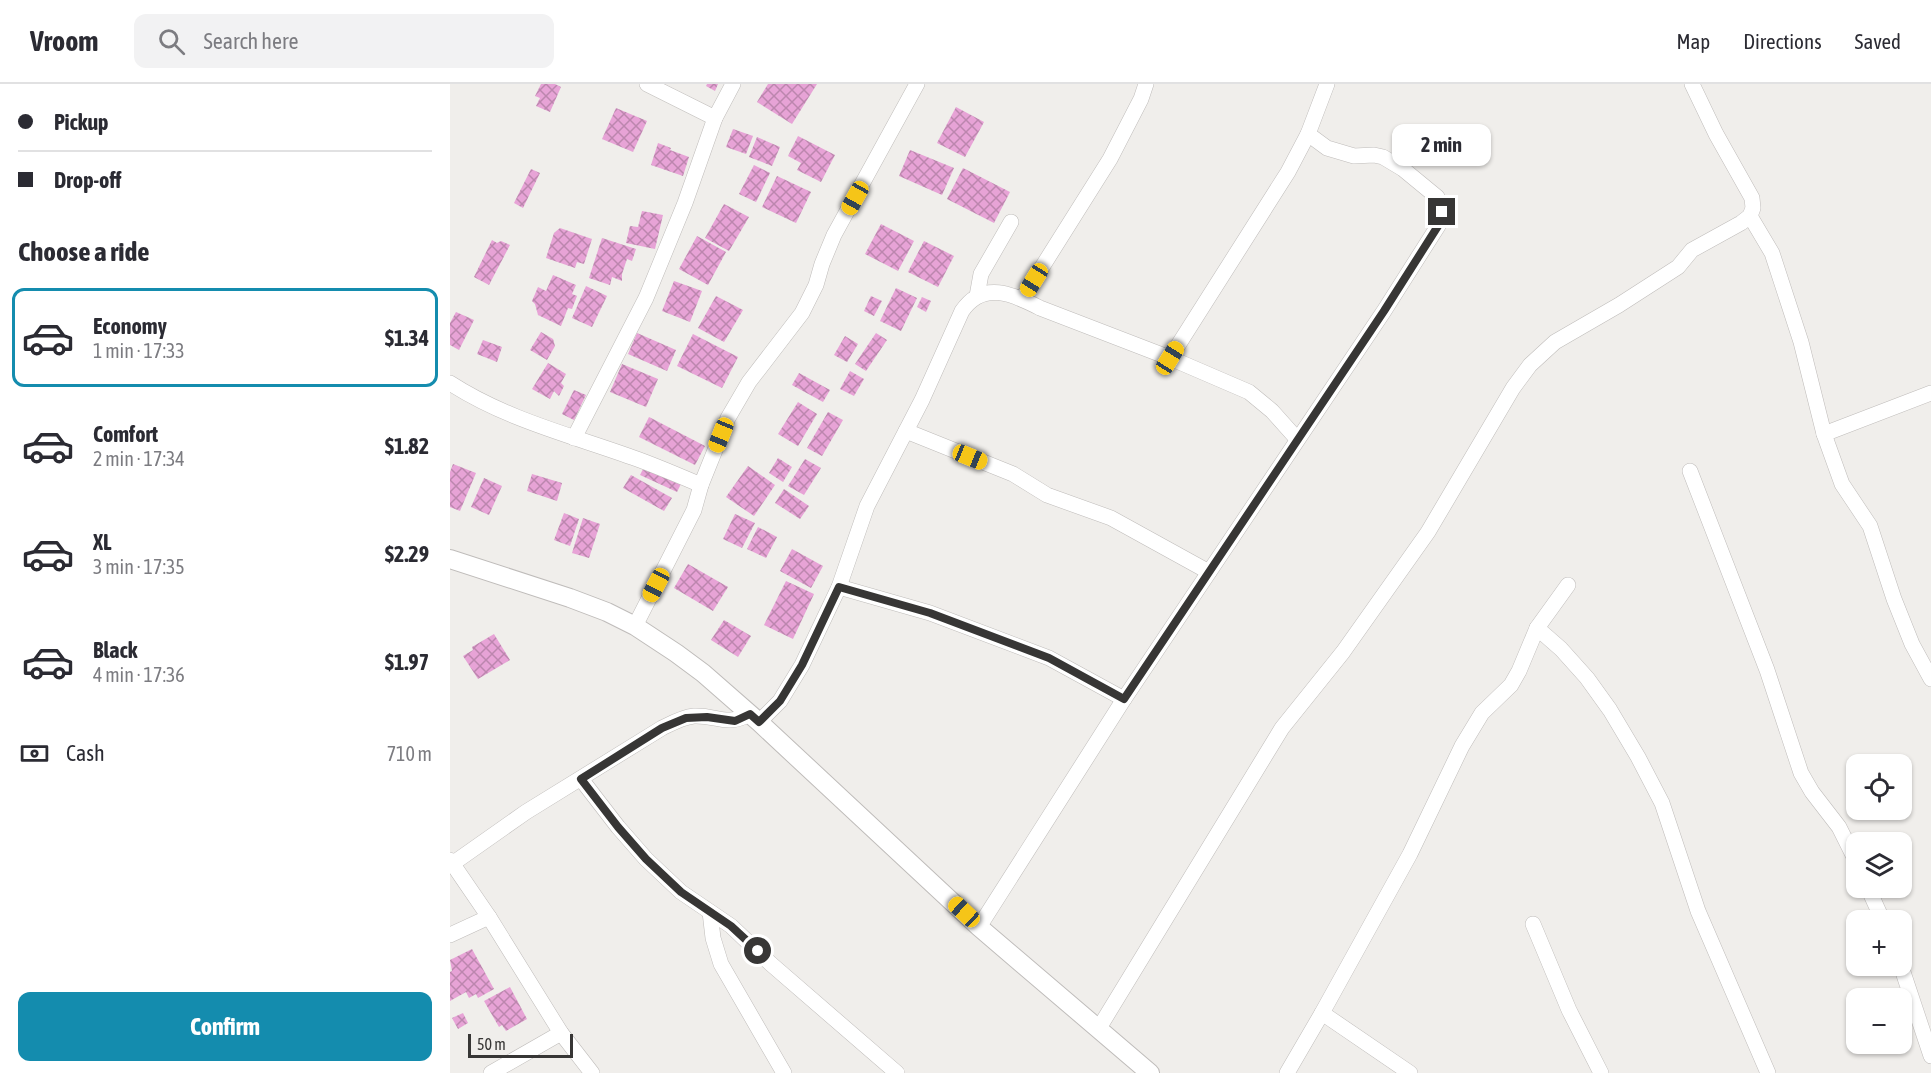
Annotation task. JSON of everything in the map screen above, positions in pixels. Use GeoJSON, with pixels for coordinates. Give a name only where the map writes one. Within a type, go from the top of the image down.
{"type":"FeatureCollection","features":[{"type":"Feature","properties":{"kind":"street"},"geometry":{"type":"LineString","coordinates":[[647,84],[715,118]]}},
{"type":"Feature","properties":{"kind":"street"},"geometry":{"type":"LineString","coordinates":[[574,438],[646,298],[685,202],[715,118],[733,84]]}},
{"type":"Feature","properties":{"kind":"street"},"geometry":{"type":"LineString","coordinates":[[635,626],[694,510],[701,485],[728,418],[749,382],[802,313],[816,285],[834,235],[917,84]]}},
{"type":"Feature","properties":{"kind":"street"},"geometry":{"type":"LineString","coordinates":[[1022,299],[1110,159],[1141,99],[1146,84]]}},
{"type":"Feature","properties":{"kind":"street"},"geometry":{"type":"LineString","coordinates":[[1170,358],[1288,172],[1308,134],[1327,84]]}},
{"type":"Feature","properties":{"kind":"street"},"geometry":{"type":"LineString","coordinates":[[1099,1028],[1282,728],[1343,652],[1428,532],[1513,388],[1530,365],[1555,342],[1661,278],[1678,267],[1692,250],[1750,216],[1753,207],[1752,198],[1716,134],[1692,84]]}},
{"type":"Feature","properties":{"kind":"street"},"geometry":{"type":"LineString","coordinates":[[980,927],[1124,699],[1384,311],[1438,226],[1442,206],[1437,197],[1403,169],[1383,157],[1343,154],[1327,148],[1308,134]]}},
{"type":"Feature","properties":{"kind":"street"},"geometry":{"type":"LineString","coordinates":[[1750,216],[1772,253],[1801,342],[1824,434],[1842,484],[1870,526],[1894,599],[1912,644],[1931,679]]}},
{"type":"Feature","properties":{"kind":"street"},"geometry":{"type":"LineString","coordinates":[[977,296],[977,285],[981,274],[1011,222]]}},
{"type":"Feature","properties":{"kind":"street"},"geometry":{"type":"LineString","coordinates":[[592,1073],[561,1033],[489,917],[451,862],[526,812],[662,728],[686,718],[707,717],[735,721],[754,718],[780,701],[802,665],[839,587],[864,513],[906,431],[962,311],[968,303],[977,296],[988,292],[998,292],[1022,299],[1170,358],[1249,392],[1272,411],[1297,440]]}},
{"type":"Feature","properties":{"kind":"street"},"geometry":{"type":"LineString","coordinates":[[450,383],[480,400],[701,485]]}},
{"type":"Feature","properties":{"kind":"street"},"geometry":{"type":"LineString","coordinates":[[1824,434],[1931,393]]}},
{"type":"Feature","properties":{"kind":"street"},"geometry":{"type":"LineString","coordinates":[[906,431],[1013,474],[1047,495],[1111,518],[1209,572]]}},
{"type":"Feature","properties":{"kind":"street"},"geometry":{"type":"LineString","coordinates":[[1690,471],[1767,670],[1802,773],[1812,792],[1839,827],[1846,841]]}},
{"type":"Feature","properties":{"kind":"street"},"geometry":{"type":"LineString","coordinates":[[450,558],[570,598],[635,626],[703,673],[980,927],[1150,1073]]}},
{"type":"Feature","properties":{"kind":"street"},"geometry":{"type":"LineString","coordinates":[[1287,1073],[1410,854],[1462,746],[1482,713],[1511,685],[1537,628],[1568,585]]}},
{"type":"Feature","properties":{"kind":"street"},"geometry":{"type":"LineString","coordinates":[[839,587],[930,613],[1049,658],[1124,699]]}},
{"type":"Feature","properties":{"kind":"street"},"geometry":{"type":"LineString","coordinates":[[1537,628],[1561,649],[1587,678],[1610,710],[1662,803],[1698,911],[1768,1073]]}},
{"type":"Feature","properties":{"kind":"street"},"geometry":{"type":"LineString","coordinates":[[581,779],[646,859],[681,892],[731,926],[771,964],[897,1073]]}},
{"type":"Feature","properties":{"kind":"street"},"geometry":{"type":"LineString","coordinates":[[710,912],[713,938],[721,964],[784,1073]]}},
{"type":"Feature","properties":{"kind":"street"},"geometry":{"type":"LineString","coordinates":[[450,936],[489,917]]}},
{"type":"Feature","properties":{"kind":"street"},"geometry":{"type":"LineString","coordinates":[[1533,924],[1569,1010],[1601,1073]]}},
{"type":"Feature","properties":{"kind":"street"},"geometry":{"type":"LineString","coordinates":[[1903,976],[1931,1056]]}},
{"type":"Feature","properties":{"kind":"street"},"geometry":{"type":"LineString","coordinates":[[1322,1013],[1410,1073]]}},
{"type":"Feature","properties":{"kind":"street"},"geometry":{"type":"LineString","coordinates":[[491,1073],[561,1033]]}},
{"type":"Feature","properties":{"kind":"building"},"geometry":{"type":"Polygon","coordinates":[[[541,84],[555,84],[561,87],[550,112],[536,106],[540,98],[535,96],[541,84]]]}},
{"type":"Feature","properties":{"kind":"building"},"geometry":{"type":"Polygon","coordinates":[[[707,84],[718,84],[715,91],[706,86],[707,84]]]}},
{"type":"Feature","properties":{"kind":"building"},"geometry":{"type":"Polygon","coordinates":[[[768,84],[817,84],[792,124],[757,102],[768,84]]]}},
{"type":"Feature","properties":{"kind":"building"},"geometry":{"type":"Polygon","coordinates":[[[956,107],[984,122],[965,157],[937,143],[956,107]]]}},
{"type":"Feature","properties":{"kind":"building"},"geometry":{"type":"Polygon","coordinates":[[[616,108],[647,121],[633,152],[602,139],[616,108]]]}},
{"type":"Feature","properties":{"kind":"building"},"geometry":{"type":"Polygon","coordinates":[[[733,129],[753,136],[746,154],[726,147],[733,129]]]}},
{"type":"Feature","properties":{"kind":"building"},"geometry":{"type":"Polygon","coordinates":[[[798,136],[835,155],[821,182],[797,170],[801,163],[788,156],[798,136]]]}},
{"type":"Feature","properties":{"kind":"building"},"geometry":{"type":"Polygon","coordinates":[[[757,137],[780,147],[772,166],[749,157],[757,137]]]}},
{"type":"Feature","properties":{"kind":"building"},"geometry":{"type":"Polygon","coordinates":[[[658,143],[689,157],[683,176],[651,165],[658,143]]]}},
{"type":"Feature","properties":{"kind":"building"},"geometry":{"type":"Polygon","coordinates":[[[910,150],[954,168],[942,195],[899,176],[910,150]]]}},
{"type":"Feature","properties":{"kind":"building"},"geometry":{"type":"Polygon","coordinates":[[[754,165],[770,173],[756,202],[739,194],[754,165]]]}},
{"type":"Feature","properties":{"kind":"building"},"geometry":{"type":"Polygon","coordinates":[[[963,168],[1010,192],[994,223],[947,199],[963,168]]]}},
{"type":"Feature","properties":{"kind":"building"},"geometry":{"type":"Polygon","coordinates":[[[531,169],[540,173],[523,208],[514,203],[531,169]]]}},
{"type":"Feature","properties":{"kind":"building"},"geometry":{"type":"Polygon","coordinates":[[[777,176],[811,192],[796,223],[762,207],[777,176]]]}},
{"type":"Feature","properties":{"kind":"building"},"geometry":{"type":"Polygon","coordinates":[[[724,204],[749,217],[729,251],[705,238],[724,204]]]}},
{"type":"Feature","properties":{"kind":"building"},"geometry":{"type":"Polygon","coordinates":[[[642,211],[663,215],[655,249],[626,243],[630,226],[638,227],[642,211]]]}},
{"type":"Feature","properties":{"kind":"building"},"geometry":{"type":"Polygon","coordinates":[[[881,224],[914,241],[898,271],[865,254],[881,224]]]}},
{"type":"Feature","properties":{"kind":"building"},"geometry":{"type":"Polygon","coordinates":[[[560,228],[592,239],[584,264],[577,262],[575,268],[546,258],[554,233],[560,228]]]}},
{"type":"Feature","properties":{"kind":"building"},"geometry":{"type":"Polygon","coordinates":[[[697,236],[726,252],[708,285],[679,269],[697,236]]]}},
{"type":"Feature","properties":{"kind":"building"},"geometry":{"type":"Polygon","coordinates":[[[602,238],[636,249],[632,261],[627,259],[622,281],[612,277],[610,285],[589,278],[602,238]]]}},
{"type":"Feature","properties":{"kind":"building"},"geometry":{"type":"Polygon","coordinates":[[[492,240],[510,245],[489,285],[474,277],[492,240]]]}},
{"type":"Feature","properties":{"kind":"building"},"geometry":{"type":"Polygon","coordinates":[[[924,241],[954,256],[938,287],[908,272],[924,241]]]}},
{"type":"Feature","properties":{"kind":"building"},"geometry":{"type":"Polygon","coordinates":[[[553,275],[576,285],[572,294],[577,296],[572,309],[568,308],[561,326],[538,315],[532,301],[538,287],[546,291],[553,275]]]}},
{"type":"Feature","properties":{"kind":"building"},"geometry":{"type":"Polygon","coordinates":[[[674,281],[702,291],[690,322],[662,311],[674,281]]]}},
{"type":"Feature","properties":{"kind":"building"},"geometry":{"type":"Polygon","coordinates":[[[586,286],[607,296],[592,327],[572,318],[586,286]]]}},
{"type":"Feature","properties":{"kind":"building"},"geometry":{"type":"Polygon","coordinates":[[[896,288],[917,298],[901,331],[880,321],[896,288]]]}},
{"type":"Feature","properties":{"kind":"building"},"geometry":{"type":"Polygon","coordinates":[[[716,296],[743,310],[724,342],[698,328],[716,296]]]}},
{"type":"Feature","properties":{"kind":"building"},"geometry":{"type":"Polygon","coordinates":[[[871,296],[882,301],[874,316],[864,311],[871,296]]]}},
{"type":"Feature","properties":{"kind":"building"},"geometry":{"type":"Polygon","coordinates":[[[922,297],[931,301],[926,312],[917,307],[922,297]]]}},
{"type":"Feature","properties":{"kind":"building"},"geometry":{"type":"Polygon","coordinates":[[[456,312],[474,320],[459,350],[450,345],[450,323],[456,312]]]}},
{"type":"Feature","properties":{"kind":"building"},"geometry":{"type":"Polygon","coordinates":[[[541,332],[553,339],[555,346],[547,360],[530,350],[541,332]]]}},
{"type":"Feature","properties":{"kind":"building"},"geometry":{"type":"Polygon","coordinates":[[[637,333],[676,350],[667,371],[628,354],[637,333]]]}},
{"type":"Feature","properties":{"kind":"building"},"geometry":{"type":"Polygon","coordinates":[[[876,333],[887,340],[866,371],[855,364],[876,333]]]}},
{"type":"Feature","properties":{"kind":"building"},"geometry":{"type":"Polygon","coordinates":[[[693,334],[738,357],[722,388],[677,366],[693,334]]]}},
{"type":"Feature","properties":{"kind":"building"},"geometry":{"type":"Polygon","coordinates":[[[845,336],[858,344],[847,362],[834,355],[845,336]]]}},
{"type":"Feature","properties":{"kind":"building"},"geometry":{"type":"Polygon","coordinates":[[[483,340],[502,347],[497,362],[477,354],[483,340]]]}},
{"type":"Feature","properties":{"kind":"building"},"geometry":{"type":"Polygon","coordinates":[[[548,363],[566,374],[561,383],[564,386],[559,396],[554,391],[550,399],[532,389],[548,363]]]}},
{"type":"Feature","properties":{"kind":"building"},"geometry":{"type":"Polygon","coordinates":[[[622,364],[658,379],[646,407],[610,392],[622,364]]]}},
{"type":"Feature","properties":{"kind":"building"},"geometry":{"type":"Polygon","coordinates":[[[850,371],[864,379],[854,396],[840,389],[850,371]]]}},
{"type":"Feature","properties":{"kind":"building"},"geometry":{"type":"Polygon","coordinates":[[[799,373],[830,390],[823,402],[792,385],[799,373]]]}},
{"type":"Feature","properties":{"kind":"building"},"geometry":{"type":"Polygon","coordinates":[[[574,390],[586,395],[574,420],[562,414],[574,390]]]}},
{"type":"Feature","properties":{"kind":"building"},"geometry":{"type":"Polygon","coordinates":[[[798,402],[817,414],[798,446],[778,434],[798,402]]]}},
{"type":"Feature","properties":{"kind":"building"},"geometry":{"type":"Polygon","coordinates":[[[828,412],[843,420],[822,456],[807,448],[828,412]]]}},
{"type":"Feature","properties":{"kind":"building"},"geometry":{"type":"Polygon","coordinates":[[[649,417],[705,446],[695,465],[639,437],[649,417]]]}},
{"type":"Feature","properties":{"kind":"building"},"geometry":{"type":"Polygon","coordinates":[[[778,458],[792,467],[783,482],[769,473],[778,458]]]}},
{"type":"Feature","properties":{"kind":"building"},"geometry":{"type":"Polygon","coordinates":[[[805,459],[821,468],[804,495],[788,486],[805,459]]]}},
{"type":"Feature","properties":{"kind":"building"},"geometry":{"type":"Polygon","coordinates":[[[453,464],[476,473],[460,511],[450,507],[450,472],[453,464]]]}},
{"type":"Feature","properties":{"kind":"building"},"geometry":{"type":"Polygon","coordinates":[[[645,465],[682,482],[677,492],[640,475],[645,465]]]}},
{"type":"Feature","properties":{"kind":"building"},"geometry":{"type":"Polygon","coordinates":[[[748,466],[775,485],[754,516],[726,497],[748,466]]]}},
{"type":"Feature","properties":{"kind":"building"},"geometry":{"type":"Polygon","coordinates":[[[532,474],[562,483],[557,501],[527,491],[532,474]]]}},
{"type":"Feature","properties":{"kind":"building"},"geometry":{"type":"Polygon","coordinates":[[[631,475],[672,498],[664,511],[623,488],[631,475]]]}},
{"type":"Feature","properties":{"kind":"building"},"geometry":{"type":"Polygon","coordinates":[[[484,478],[502,486],[489,515],[471,507],[484,478]]]}},
{"type":"Feature","properties":{"kind":"building"},"geometry":{"type":"Polygon","coordinates":[[[784,489],[809,506],[800,519],[775,503],[784,489]]]}},
{"type":"Feature","properties":{"kind":"building"},"geometry":{"type":"Polygon","coordinates":[[[564,513],[579,519],[570,546],[554,540],[564,513]]]}},
{"type":"Feature","properties":{"kind":"building"},"geometry":{"type":"Polygon","coordinates":[[[735,514],[755,523],[742,548],[723,539],[735,514]]]}},
{"type":"Feature","properties":{"kind":"building"},"geometry":{"type":"Polygon","coordinates":[[[583,518],[600,524],[589,558],[572,553],[583,518]]]}},
{"type":"Feature","properties":{"kind":"building"},"geometry":{"type":"Polygon","coordinates":[[[758,527],[777,537],[766,558],[747,549],[758,527]]]}},
{"type":"Feature","properties":{"kind":"building"},"geometry":{"type":"Polygon","coordinates":[[[792,549],[823,566],[811,588],[780,571],[792,549]]]}},
{"type":"Feature","properties":{"kind":"building"},"geometry":{"type":"Polygon","coordinates":[[[688,564],[728,587],[713,611],[674,588],[688,564]]]}},
{"type":"Feature","properties":{"kind":"building"},"geometry":{"type":"Polygon","coordinates":[[[786,581],[814,594],[793,639],[764,625],[786,581]]]}},
{"type":"Feature","properties":{"kind":"building"},"geometry":{"type":"Polygon","coordinates":[[[724,620],[751,636],[738,657],[711,640],[724,620]]]}},
{"type":"Feature","properties":{"kind":"building"},"geometry":{"type":"Polygon","coordinates":[[[494,634],[510,660],[478,679],[463,656],[473,650],[472,647],[494,634]]]}},
{"type":"Feature","properties":{"kind":"building"},"geometry":{"type":"Polygon","coordinates":[[[472,949],[494,989],[478,998],[476,994],[469,998],[466,992],[450,1001],[450,972],[452,971],[450,960],[472,949]]]}},
{"type":"Feature","properties":{"kind":"building"},"geometry":{"type":"Polygon","coordinates":[[[510,987],[527,1019],[506,1031],[502,1025],[499,1027],[484,1001],[510,987]]]}},
{"type":"Feature","properties":{"kind":"building"},"geometry":{"type":"Polygon","coordinates":[[[463,1013],[468,1023],[458,1029],[452,1018],[463,1013]]]}},
{"type":"Feature","properties":{"kind":"route"},"geometry":{"type":"LineString","coordinates":[[758,951],[731,926],[681,892],[646,859],[581,779],[662,728],[686,718],[694,716],[735,721],[750,714],[759,722],[780,701],[802,665],[839,587],[930,613],[1049,658],[1124,699],[1384,311],[1438,226],[1442,212]]}}]}
